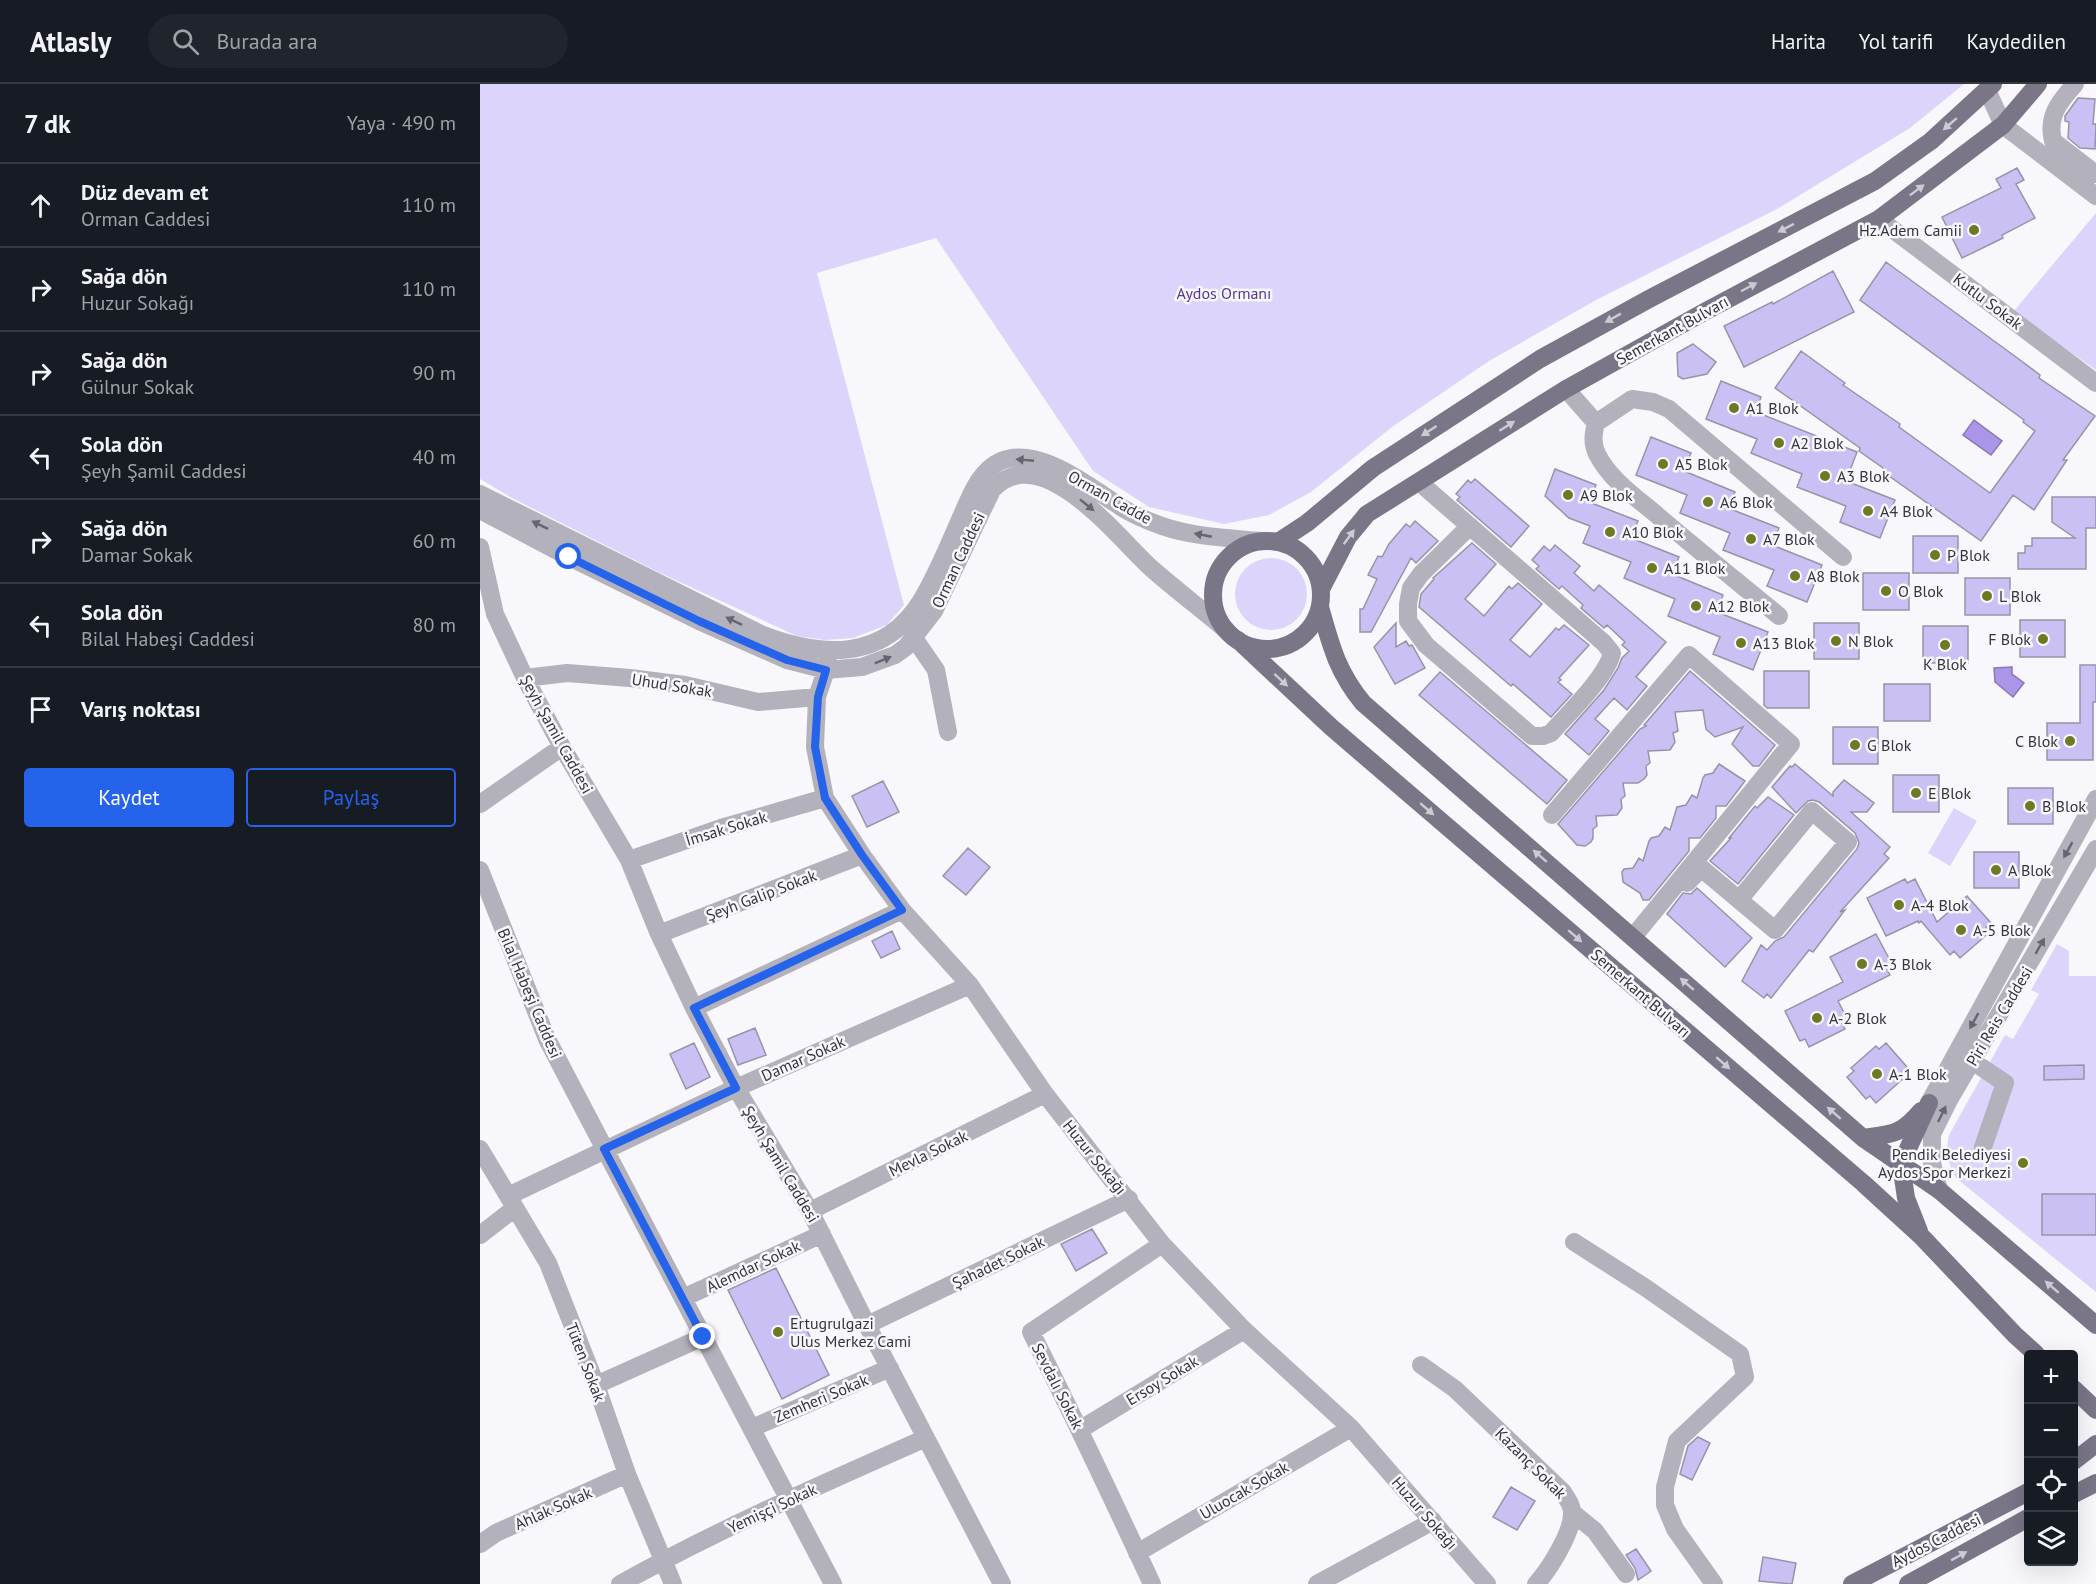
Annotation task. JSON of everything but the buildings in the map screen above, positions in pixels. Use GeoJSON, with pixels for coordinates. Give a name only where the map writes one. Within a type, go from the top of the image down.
{"type":"FeatureCollection","features":[{"type":"Feature","properties":{"kind":"main road","name":"Semerkant Bulvarı"},"geometry":{"type":"LineString","coordinates":[[1321,589],[1348,537],[1367,514],[1566,388],[1880,219],[2003,125],[2038,84]]}},
{"type":"Feature","properties":{"kind":"main road"},"geometry":{"type":"LineString","coordinates":[[1320,607],[1313,623],[1302,636],[1288,645],[1271,648],[1254,647],[1232,635],[1217,615],[1213,599],[1214,583],[1220,567],[1231,555],[1245,546],[1269,541],[1307,523],[1373,468],[1540,358],[1875,181],[1930,141],[1990,87]]}},
{"type":"Feature","properties":{"kind":"main road"},"geometry":{"type":"LineString","coordinates":[[1269,541],[1294,548],[1307,558],[1317,572],[1321,589],[1320,607],[1335,658],[1347,683],[1364,703],[1863,1138],[1939,1190],[2096,1325]]}},
{"type":"Feature","properties":{"kind":"main road","name":"Semerkant Bulvarı"},"geometry":{"type":"LineString","coordinates":[[1232,635],[1331,727],[1863,1183],[1921,1236],[2032,1350]]}},
{"type":"Feature","properties":{"kind":"main road"},"geometry":{"type":"LineString","coordinates":[[1863,1138],[1891,1134],[1908,1126],[1929,1103]]}},
{"type":"Feature","properties":{"kind":"main road"},"geometry":{"type":"LineString","coordinates":[[1921,1236],[1906,1198],[1901,1164],[1929,1103]]}},
{"type":"Feature","properties":{"kind":"main road"},"geometry":{"type":"LineString","coordinates":[[2015,1335],[2024,1352]]}},
{"type":"Feature","properties":{"kind":"main road"},"geometry":{"type":"LineString","coordinates":[[2077,1458],[2096,1444]]}},
{"type":"Feature","properties":{"kind":"main road"},"geometry":{"type":"LineString","coordinates":[[2078,1493],[2096,1483]]}},
{"type":"Feature","properties":{"kind":"main road","name":"Aydos Caddesi"},"geometry":{"type":"LineString","coordinates":[[1852,1584],[2024,1492]]}},
{"type":"Feature","properties":{"kind":"main road"},"geometry":{"type":"LineString","coordinates":[[2078,1496],[2096,1494]]}},
{"type":"Feature","properties":{"kind":"main road","name":"Aydos Caddesi"},"geometry":{"type":"LineString","coordinates":[[1908,1584],[2024,1520]]}},
{"type":"Feature","properties":{"kind":"street"},"geometry":{"type":"LineString","coordinates":[[2075,84],[2055,108],[2051,133],[2053,141],[2096,174]]}},
{"type":"Feature","properties":{"kind":"street"},"geometry":{"type":"LineString","coordinates":[[1990,87],[2003,125],[2096,196]]}},
{"type":"Feature","properties":{"kind":"street","name":"Kutlu Sokak"},"geometry":{"type":"LineString","coordinates":[[1880,219],[2096,383]]}},
{"type":"Feature","properties":{"kind":"street"},"geometry":{"type":"LineString","coordinates":[[1566,388],[1596,423]]}},
{"type":"Feature","properties":{"kind":"street"},"geometry":{"type":"LineString","coordinates":[[1779,616],[1688,542],[1607,470],[1596,453],[1592,437],[1596,423],[1632,399],[1653,402],[1669,409],[1843,557]]}},
{"type":"Feature","properties":{"kind":"street","name":"Orman Cadde"},"geometry":{"type":"LineString","coordinates":[[979,496],[980,479],[1002,461],[1026,459],[1058,468],[1091,486],[1121,507],[1165,527],[1206,537],[1269,541]]}},
{"type":"Feature","properties":{"kind":"street","name":"Orman Cadde"},"geometry":{"type":"LineString","coordinates":[[979,496],[1012,475],[1027,474],[1060,485],[1094,510],[1151,567],[1232,635]]}},
{"type":"Feature","properties":{"kind":"street"},"geometry":{"type":"LineString","coordinates":[[1419,482],[1470,526],[1604,643],[1612,653],[1610,660],[1590,688],[1551,733],[1543,736],[1532,736],[1426,645],[1408,621],[1411,588],[1421,574],[1470,526]]}},
{"type":"Feature","properties":{"kind":"street","name":"Orman Caddesi"},"geometry":{"type":"LineString","coordinates":[[480,494],[763,635],[790,645],[829,651],[866,645],[884,638],[903,624],[920,602],[979,496]]}},
{"type":"Feature","properties":{"kind":"street","name":"Orman Caddesi"},"geometry":{"type":"LineString","coordinates":[[480,510],[699,621],[787,660],[826,670],[862,667],[877,663],[895,655],[914,638],[934,611],[979,496]]}},
{"type":"Feature","properties":{"kind":"street","name":"Şeyh Şamil Caddesi"},"geometry":{"type":"LineString","coordinates":[[480,547],[495,614],[525,678],[562,747],[629,860],[659,934],[694,1008],[736,1088],[810,1211],[1002,1584]]}},
{"type":"Feature","properties":{"kind":"street"},"geometry":{"type":"LineString","coordinates":[[914,638],[936,670],[948,732]]}},
{"type":"Feature","properties":{"kind":"street","name":"Huzur Sokağı"},"geometry":{"type":"LineString","coordinates":[[829,651],[818,697],[815,747],[825,798],[862,855],[902,910],[970,985],[1045,1094],[1162,1244],[1244,1330],[1351,1428],[1487,1584]]}},
{"type":"Feature","properties":{"kind":"street"},"geometry":{"type":"LineString","coordinates":[[1552,815],[1689,655],[1791,744],[1634,938]]}},
{"type":"Feature","properties":{"kind":"street","name":"Uhud Sokak"},"geometry":{"type":"LineString","coordinates":[[525,678],[567,674],[630,678],[685,685],[758,702],[818,697]]}},
{"type":"Feature","properties":{"kind":"street"},"geometry":{"type":"LineString","coordinates":[[480,804],[562,747]]}},
{"type":"Feature","properties":{"kind":"street","name":"İmsak Sokak"},"geometry":{"type":"LineString","coordinates":[[629,860],[721,828],[825,798]]}},
{"type":"Feature","properties":{"kind":"street","name":"Piri Reis Caddesi"},"geometry":{"type":"LineString","coordinates":[[1929,1103],[2096,799]]}},
{"type":"Feature","properties":{"kind":"street"},"geometry":{"type":"LineString","coordinates":[[1634,938],[1701,868],[1739,900],[1775,930],[1848,842],[1812,811],[1739,900]]}},
{"type":"Feature","properties":{"kind":"street","name":"Piri Reis Caddesi"},"geometry":{"type":"LineString","coordinates":[[1939,1190],[1932,1163],[1932,1134],[1949,1100],[2096,849]]}},
{"type":"Feature","properties":{"kind":"street","name":"Şeyh Galip Sokak"},"geometry":{"type":"LineString","coordinates":[[659,934],[862,855]]}},
{"type":"Feature","properties":{"kind":"street","name":"Bilal Habeşi Caddesi"},"geometry":{"type":"LineString","coordinates":[[480,870],[547,1039],[833,1584]]}},
{"type":"Feature","properties":{"kind":"street"},"geometry":{"type":"LineString","coordinates":[[694,1008],[902,910]]}},
{"type":"Feature","properties":{"kind":"street","name":"Damar Sokak"},"geometry":{"type":"LineString","coordinates":[[480,1236],[512,1202],[604,1149],[970,985]]}},
{"type":"Feature","properties":{"kind":"street"},"geometry":{"type":"LineString","coordinates":[[1972,1061],[2005,1083],[1983,1147]]}},
{"type":"Feature","properties":{"kind":"street","name":"Mevla Sokak"},"geometry":{"type":"LineString","coordinates":[[810,1211],[1045,1094]]}},
{"type":"Feature","properties":{"kind":"street","name":"Tüten Sokak"},"geometry":{"type":"LineString","coordinates":[[480,1149],[548,1263],[596,1385],[627,1474],[673,1584]]}},
{"type":"Feature","properties":{"kind":"street","name":"Şahadet Sokak"},"geometry":{"type":"LineString","coordinates":[[867,1325],[1129,1199]]}},
{"type":"Feature","properties":{"kind":"street","name":"Alemdar Sokak"},"geometry":{"type":"LineString","coordinates":[[683,1298],[822,1234]]}},
{"type":"Feature","properties":{"kind":"street"},"geometry":{"type":"LineString","coordinates":[[1574,1242],[1646,1288],[1740,1354],[1745,1377],[1677,1441],[1665,1486],[1665,1505],[1675,1528],[1714,1584]]}},
{"type":"Feature","properties":{"kind":"street","name":"Sevdalı Sokak"},"geometry":{"type":"LineString","coordinates":[[1152,1584],[1092,1459],[1081,1430],[1031,1332],[1162,1244]]}},
{"type":"Feature","properties":{"kind":"street","name":"Ersoy Sokak"},"geometry":{"type":"LineString","coordinates":[[1081,1430],[1244,1330]]}},
{"type":"Feature","properties":{"kind":"street"},"geometry":{"type":"LineString","coordinates":[[596,1385],[703,1337]]}},
{"type":"Feature","properties":{"kind":"street","name":"Kazanç Sokak"},"geometry":{"type":"LineString","coordinates":[[1421,1365],[1455,1389],[1563,1492],[1569,1502],[1573,1514],[1569,1529],[1546,1574],[1536,1584]]}},
{"type":"Feature","properties":{"kind":"street","name":"Zemheri Sokak"},"geometry":{"type":"LineString","coordinates":[[752,1428],[890,1368]]}},
{"type":"Feature","properties":{"kind":"street","name":"Uluocak Sokak"},"geometry":{"type":"LineString","coordinates":[[1137,1553],[1351,1428]]}},
{"type":"Feature","properties":{"kind":"street","name":"Yemişçi Sokak"},"geometry":{"type":"LineString","coordinates":[[620,1584],[663,1560],[788,1499],[926,1438]]}},
{"type":"Feature","properties":{"kind":"street","name":"Ahlak Sokak"},"geometry":{"type":"LineString","coordinates":[[480,1544],[496,1533],[627,1474]]}},
{"type":"Feature","properties":{"kind":"street"},"geometry":{"type":"LineString","coordinates":[[1573,1514],[1595,1531],[1626,1574]]}},
{"type":"Feature","properties":{"kind":"street"},"geometry":{"type":"LineString","coordinates":[[1317,1584],[1433,1521]]}},
{"type":"Feature","properties":{"kind":"green space","name":"Aydos Ormanı"},"geometry":{"type":"Polygon","coordinates":[[[480,84],[1964,84],[1910,128],[1777,209],[1598,299],[1489,361],[1392,427],[1311,492],[1269,515],[1224,524],[1149,507],[1093,471],[936,238],[817,273],[904,605],[887,625],[853,638],[825,640],[797,636],[660,573],[512,498],[480,479],[480,84]]]}},
{"type":"Feature","properties":{"kind":"green space"},"geometry":{"type":"Polygon","coordinates":[[[2096,213],[2096,370],[2013,312],[2096,213]]]}},
{"type":"Feature","properties":{"kind":"green space"},"geometry":{"type":"Polygon","coordinates":[[[1271,558],[1291,564],[1301,574],[1307,594],[1301,614],[1291,624],[1271,630],[1251,624],[1241,614],[1235,594],[1241,574],[1251,564],[1271,558]]]}},
{"type":"Feature","properties":{"kind":"green space"},"geometry":{"type":"Polygon","coordinates":[[[1954,808],[1977,821],[1950,866],[1928,853],[1954,808]]]}},
{"type":"Feature","properties":{"kind":"green space","name":"Pendik Belediyesi Aydos Spor Merkezi"},"geometry":{"type":"Polygon","coordinates":[[[2057,944],[2069,951],[2069,976],[2096,976],[2096,1292],[1956,1178],[1947,1152],[1949,1135],[2005,1035],[2013,1039],[2039,994],[2031,990],[2057,944]]]}},
{"type":"Feature","properties":{"kind":"shaded area"},"geometry":{"type":"Polygon","coordinates":[[[1974,420],[2002,441],[1991,455],[1963,435],[1974,420]]]}},
{"type":"Feature","properties":{"kind":"shaded area"},"geometry":{"type":"Polygon","coordinates":[[[2012,667],[2012,674],[2024,683],[2013,697],[1995,682],[1994,668],[2012,667]]]}},
{"type":"Feature","properties":{"kind":"place","name":"Hz.Adem Camii"},"geometry":{"type":"Point","coordinates":[1974,230]}},
{"type":"Feature","properties":{"kind":"place","name":"A1 Blok"},"geometry":{"type":"Point","coordinates":[1734,408]}},
{"type":"Feature","properties":{"kind":"place","name":"A2 Blok"},"geometry":{"type":"Point","coordinates":[1779,443]}},
{"type":"Feature","properties":{"kind":"place","name":"A5 Blok"},"geometry":{"type":"Point","coordinates":[1663,464]}},
{"type":"Feature","properties":{"kind":"place","name":"A3 Blok"},"geometry":{"type":"Point","coordinates":[1825,476]}},
{"type":"Feature","properties":{"kind":"place","name":"A9 Blok"},"geometry":{"type":"Point","coordinates":[1568,495]}},
{"type":"Feature","properties":{"kind":"place","name":"A6 Blok"},"geometry":{"type":"Point","coordinates":[1708,502]}},
{"type":"Feature","properties":{"kind":"place","name":"A4 Blok"},"geometry":{"type":"Point","coordinates":[1868,511]}},
{"type":"Feature","properties":{"kind":"place","name":"A10 Blok"},"geometry":{"type":"Point","coordinates":[1610,532]}},
{"type":"Feature","properties":{"kind":"place","name":"A7 Blok"},"geometry":{"type":"Point","coordinates":[1751,539]}},
{"type":"Feature","properties":{"kind":"place","name":"P Blok"},"geometry":{"type":"Point","coordinates":[1935,555]}},
{"type":"Feature","properties":{"kind":"place","name":"A11 Blok"},"geometry":{"type":"Point","coordinates":[1652,568]}},
{"type":"Feature","properties":{"kind":"place","name":"A8 Blok"},"geometry":{"type":"Point","coordinates":[1795,576]}},
{"type":"Feature","properties":{"kind":"place","name":"O Blok"},"geometry":{"type":"Point","coordinates":[1886,591]}},
{"type":"Feature","properties":{"kind":"place","name":"L Blok"},"geometry":{"type":"Point","coordinates":[1987,596]}},
{"type":"Feature","properties":{"kind":"place","name":"A12 Blok"},"geometry":{"type":"Point","coordinates":[1696,606]}},
{"type":"Feature","properties":{"kind":"place","name":"F Blok"},"geometry":{"type":"Point","coordinates":[2043,639]}},
{"type":"Feature","properties":{"kind":"place","name":"N Blok"},"geometry":{"type":"Point","coordinates":[1836,641]}},
{"type":"Feature","properties":{"kind":"place","name":"A13 Blok"},"geometry":{"type":"Point","coordinates":[1741,643]}},
{"type":"Feature","properties":{"kind":"place","name":"K Blok"},"geometry":{"type":"Point","coordinates":[1945,645]}},
{"type":"Feature","properties":{"kind":"place","name":"C Blok"},"geometry":{"type":"Point","coordinates":[2070,741]}},
{"type":"Feature","properties":{"kind":"place","name":"G Blok"},"geometry":{"type":"Point","coordinates":[1855,745]}},
{"type":"Feature","properties":{"kind":"place","name":"E Blok"},"geometry":{"type":"Point","coordinates":[1916,793]}},
{"type":"Feature","properties":{"kind":"place","name":"B Blok"},"geometry":{"type":"Point","coordinates":[2030,806]}},
{"type":"Feature","properties":{"kind":"place","name":"A Blok"},"geometry":{"type":"Point","coordinates":[1996,870]}},
{"type":"Feature","properties":{"kind":"place","name":"A-4 Blok"},"geometry":{"type":"Point","coordinates":[1899,905]}},
{"type":"Feature","properties":{"kind":"place","name":"A-5 Blok"},"geometry":{"type":"Point","coordinates":[1961,930]}},
{"type":"Feature","properties":{"kind":"place","name":"A-3 Blok"},"geometry":{"type":"Point","coordinates":[1862,964]}},
{"type":"Feature","properties":{"kind":"place","name":"A-2 Blok"},"geometry":{"type":"Point","coordinates":[1817,1018]}},
{"type":"Feature","properties":{"kind":"place","name":"A-1 Blok"},"geometry":{"type":"Point","coordinates":[1877,1074]}},
{"type":"Feature","properties":{"kind":"place","name":"Pendik Belediyesi Aydos Spor Merkezi"},"geometry":{"type":"Point","coordinates":[2023,1163]}},
{"type":"Feature","properties":{"kind":"place","name":"Ertugrulgazi Ulus Merkez Cami"},"geometry":{"type":"Point","coordinates":[778,1332]}},
{"type":"Feature","properties":{"kind":"route"},"geometry":{"type":"LineString","coordinates":[[569,557],[699,621],[787,660],[814,669],[826,670],[818,697],[815,747],[825,798],[862,855],[902,910],[694,1008],[736,1088],[604,1149],[703,1337]]}}]}
